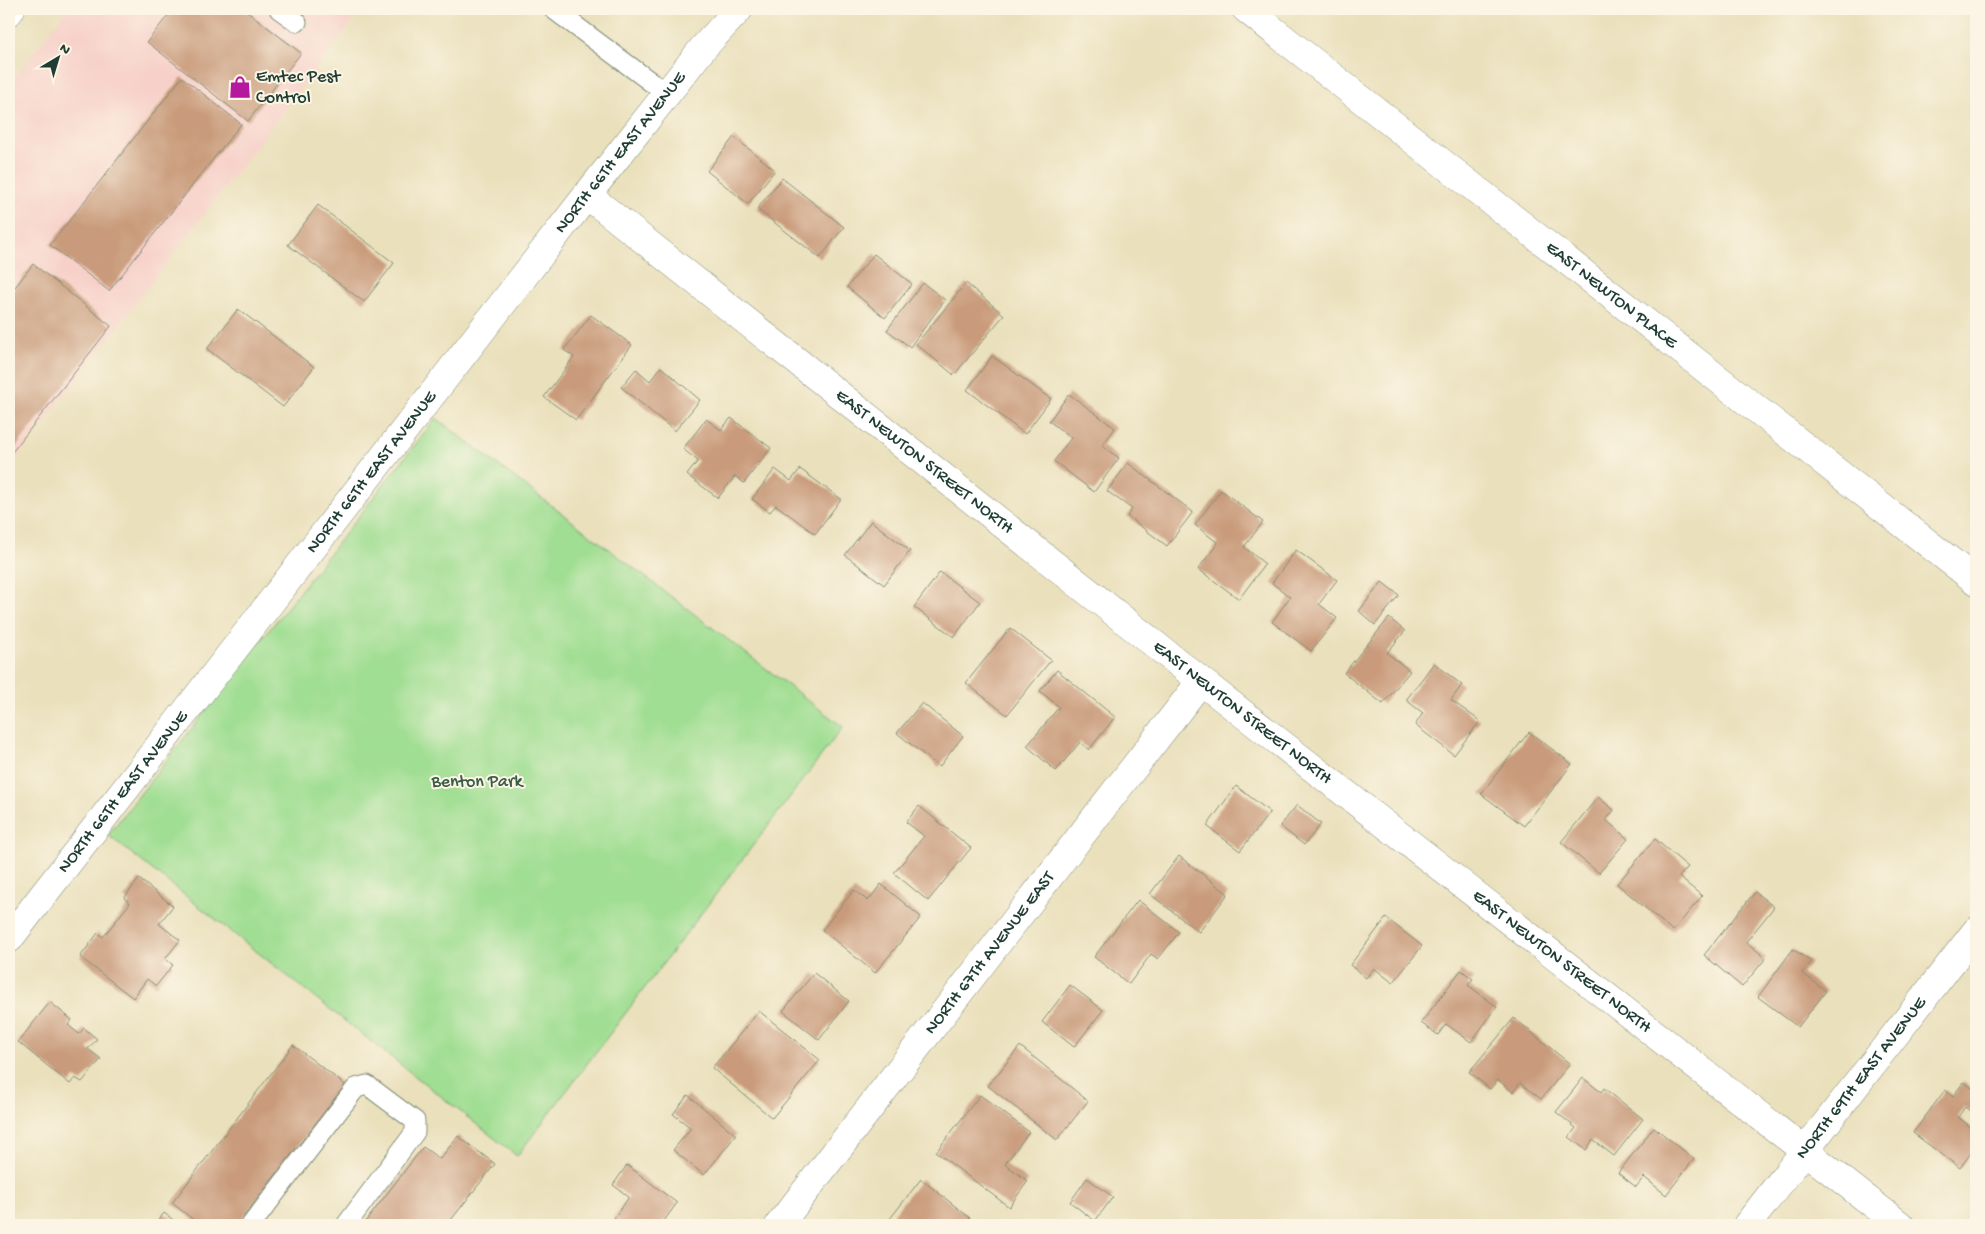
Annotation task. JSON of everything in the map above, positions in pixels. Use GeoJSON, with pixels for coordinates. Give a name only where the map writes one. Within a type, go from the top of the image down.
{"type":"FeatureCollection","features":[{"type":"Feature","properties":{"kind":"street","name":"NORTH 66TH EAST AVENUE"},"geometry":{"type":"LineString","coordinates":[[9,939],[587,195],[703,48],[739,9]]}},
{"type":"Feature","properties":{"kind":"street","name":"EAST NEWTON PLACE"},"geometry":{"type":"LineString","coordinates":[[1246,9],[1976,581]]}},
{"type":"Feature","properties":{"kind":"street","name":"EAST NEWTON STREET NORTH"},"geometry":{"type":"LineString","coordinates":[[587,195],[1201,681],[1900,1225]]}},
{"type":"Feature","properties":{"kind":"street","name":"NORTH 67TH AVENUE EAST"},"geometry":{"type":"LineString","coordinates":[[780,1225],[1201,681]]}},
{"type":"Feature","properties":{"kind":"street","name":"NORTH 69TH EAST AVENUE"},"geometry":{"type":"LineString","coordinates":[[1747,1225],[1976,931]]}},
{"type":"Feature","properties":{"kind":"lane"},"geometry":{"type":"LineString","coordinates":[[279,9],[297,22]]}},
{"type":"Feature","properties":{"kind":"lane"},"geometry":{"type":"LineString","coordinates":[[553,9],[667,94]]}},
{"type":"Feature","properties":{"kind":"lane"},"geometry":{"type":"LineString","coordinates":[[251,1225],[356,1088],[368,1085],[414,1121],[415,1132],[346,1225]]}},
{"type":"Feature","properties":{"kind":"shaded area"},"geometry":{"type":"Polygon","coordinates":[[[67,9],[362,9],[9,468],[9,85],[67,9]]]}},
{"type":"Feature","properties":{"kind":"green space","name":"Benton Park"},"geometry":{"type":"Polygon","coordinates":[[[436,418],[843,727],[517,1156],[108,835],[436,418]]]}},
{"type":"Feature","properties":{"kind":"building","name":"Emtec Pest Control"},"geometry":{"type":"Polygon","coordinates":[[[173,9],[244,9],[301,53],[248,121],[147,42],[173,9]]]}},
{"type":"Feature","properties":{"kind":"building"},"geometry":{"type":"Polygon","coordinates":[[[182,77],[241,124],[109,291],[50,245],[182,77]]]}},
{"type":"Feature","properties":{"kind":"building"},"geometry":{"type":"Polygon","coordinates":[[[734,137],[775,170],[748,204],[707,171],[734,137]]]}},
{"type":"Feature","properties":{"kind":"building"},"geometry":{"type":"Polygon","coordinates":[[[782,178],[844,227],[820,258],[757,209],[782,178]]]}},
{"type":"Feature","properties":{"kind":"building"},"geometry":{"type":"Polygon","coordinates":[[[318,205],[394,263],[364,302],[288,245],[318,205]]]}},
{"type":"Feature","properties":{"kind":"building"},"geometry":{"type":"Polygon","coordinates":[[[874,254],[912,284],[885,318],[847,287],[874,254]]]}},
{"type":"Feature","properties":{"kind":"building"},"geometry":{"type":"Polygon","coordinates":[[[33,264],[111,326],[9,456],[9,295],[33,264]]]}},
{"type":"Feature","properties":{"kind":"building"},"geometry":{"type":"Polygon","coordinates":[[[923,283],[945,300],[910,347],[887,330],[923,283]]]}},
{"type":"Feature","properties":{"kind":"building"},"geometry":{"type":"Polygon","coordinates":[[[966,283],[1004,315],[954,375],[916,344],[966,283]]]}},
{"type":"Feature","properties":{"kind":"building"},"geometry":{"type":"Polygon","coordinates":[[[238,309],[314,367],[283,407],[207,349],[238,309]]]}},
{"type":"Feature","properties":{"kind":"building"},"geometry":{"type":"Polygon","coordinates":[[[591,315],[632,345],[576,420],[544,397],[574,357],[564,350],[591,315]]]}},
{"type":"Feature","properties":{"kind":"building"},"geometry":{"type":"Polygon","coordinates":[[[992,356],[1051,399],[1025,434],[967,390],[992,356]]]}},
{"type":"Feature","properties":{"kind":"building"},"geometry":{"type":"Polygon","coordinates":[[[661,367],[700,400],[675,431],[621,387],[636,369],[650,381],[661,367]]]}},
{"type":"Feature","properties":{"kind":"building"},"geometry":{"type":"Polygon","coordinates":[[[1069,394],[1115,428],[1102,446],[1119,458],[1094,492],[1054,461],[1071,438],[1049,421],[1069,394]]]}},
{"type":"Feature","properties":{"kind":"building"},"geometry":{"type":"Polygon","coordinates":[[[731,418],[771,448],[744,483],[735,476],[718,498],[687,475],[698,461],[683,449],[706,419],[721,430],[731,418]]]}},
{"type":"Feature","properties":{"kind":"building"},"geometry":{"type":"Polygon","coordinates":[[[1128,463],[1193,512],[1167,546],[1127,516],[1132,509],[1107,491],[1128,463]]]}},
{"type":"Feature","properties":{"kind":"building"},"geometry":{"type":"Polygon","coordinates":[[[775,469],[791,481],[800,469],[841,499],[815,534],[776,505],[770,512],[752,499],[775,469]]]}},
{"type":"Feature","properties":{"kind":"building"},"geometry":{"type":"Polygon","coordinates":[[[1221,490],[1263,522],[1244,547],[1265,564],[1239,599],[1198,569],[1218,543],[1195,525],[1221,490]]]}},
{"type":"Feature","properties":{"kind":"building"},"geometry":{"type":"Polygon","coordinates":[[[871,521],[910,551],[884,585],[845,555],[871,521]]]}},
{"type":"Feature","properties":{"kind":"building"},"geometry":{"type":"Polygon","coordinates":[[[1296,550],[1337,580],[1319,604],[1337,618],[1311,651],[1272,622],[1290,597],[1272,583],[1296,550]]]}},
{"type":"Feature","properties":{"kind":"building"},"geometry":{"type":"Polygon","coordinates":[[[940,572],[980,602],[954,637],[914,607],[940,572]]]}},
{"type":"Feature","properties":{"kind":"building"},"geometry":{"type":"Polygon","coordinates":[[[1382,582],[1399,595],[1375,625],[1359,611],[1382,582]]]}},
{"type":"Feature","properties":{"kind":"building"},"geometry":{"type":"Polygon","coordinates":[[[1389,618],[1405,631],[1387,653],[1410,671],[1383,704],[1344,673],[1389,618]]]}},
{"type":"Feature","properties":{"kind":"building"},"geometry":{"type":"Polygon","coordinates":[[[1010,628],[1051,660],[1007,715],[966,683],[1010,628]]]}},
{"type":"Feature","properties":{"kind":"building"},"geometry":{"type":"Polygon","coordinates":[[[1434,663],[1462,685],[1451,700],[1480,721],[1454,755],[1415,725],[1423,713],[1406,700],[1434,663]]]}},
{"type":"Feature","properties":{"kind":"building"},"geometry":{"type":"Polygon","coordinates":[[[1057,670],[1115,717],[1089,750],[1080,742],[1056,771],[1027,746],[1059,707],[1040,691],[1057,670]]]}},
{"type":"Feature","properties":{"kind":"building"},"geometry":{"type":"Polygon","coordinates":[[[922,703],[963,736],[939,767],[897,733],[922,703]]]}},
{"type":"Feature","properties":{"kind":"building"},"geometry":{"type":"Polygon","coordinates":[[[1529,732],[1572,764],[1524,826],[1481,794],[1529,732]]]}},
{"type":"Feature","properties":{"kind":"building"},"geometry":{"type":"Polygon","coordinates":[[[1236,786],[1270,812],[1240,851],[1207,826],[1236,786]]]}},
{"type":"Feature","properties":{"kind":"building"},"geometry":{"type":"Polygon","coordinates":[[[1598,797],[1614,810],[1606,820],[1628,839],[1599,873],[1561,842],[1598,797]]]}},
{"type":"Feature","properties":{"kind":"building"},"geometry":{"type":"Polygon","coordinates":[[[1297,805],[1321,824],[1304,845],[1280,826],[1297,805]]]}},
{"type":"Feature","properties":{"kind":"building"},"geometry":{"type":"Polygon","coordinates":[[[919,806],[971,848],[928,901],[894,873],[924,836],[906,822],[919,806]]]}},
{"type":"Feature","properties":{"kind":"building"},"geometry":{"type":"Polygon","coordinates":[[[1655,839],[1688,867],[1679,877],[1702,896],[1673,931],[1617,884],[1655,839]]]}},
{"type":"Feature","properties":{"kind":"building"},"geometry":{"type":"Polygon","coordinates":[[[1179,856],[1228,894],[1199,932],[1150,894],[1179,856]]]}},
{"type":"Feature","properties":{"kind":"building"},"geometry":{"type":"Polygon","coordinates":[[[139,879],[173,906],[159,924],[180,940],[165,959],[173,965],[156,986],[147,979],[133,998],[80,957],[98,933],[103,937],[130,903],[124,898],[139,879]]]}},
{"type":"Feature","properties":{"kind":"building"},"geometry":{"type":"Polygon","coordinates":[[[881,884],[921,917],[875,973],[822,930],[854,890],[868,901],[881,884]]]}},
{"type":"Feature","properties":{"kind":"building"},"geometry":{"type":"Polygon","coordinates":[[[1755,892],[1774,907],[1746,942],[1766,958],[1742,987],[1704,955],[1755,892]]]}},
{"type":"Feature","properties":{"kind":"building"},"geometry":{"type":"Polygon","coordinates":[[[1138,900],[1179,932],[1158,959],[1151,954],[1129,984],[1094,957],[1138,900]]]}},
{"type":"Feature","properties":{"kind":"building"},"geometry":{"type":"Polygon","coordinates":[[[1386,918],[1422,946],[1393,983],[1374,968],[1366,978],[1350,965],[1386,918]]]}},
{"type":"Feature","properties":{"kind":"building"},"geometry":{"type":"Polygon","coordinates":[[[1793,949],[1811,962],[1802,973],[1826,991],[1798,1027],[1758,997],[1793,949]]]}},
{"type":"Feature","properties":{"kind":"building"},"geometry":{"type":"Polygon","coordinates":[[[1461,970],[1473,979],[1468,985],[1497,1007],[1471,1042],[1446,1024],[1438,1035],[1421,1023],[1461,970]]]}},
{"type":"Feature","properties":{"kind":"building"},"geometry":{"type":"Polygon","coordinates":[[[814,973],[849,1001],[819,1040],[783,1011],[814,973]]]}},
{"type":"Feature","properties":{"kind":"building"},"geometry":{"type":"Polygon","coordinates":[[[1070,985],[1103,1010],[1074,1047],[1042,1022],[1070,985]]]}},
{"type":"Feature","properties":{"kind":"building"},"geometry":{"type":"Polygon","coordinates":[[[50,1002],[72,1020],[68,1025],[79,1034],[84,1028],[97,1039],[88,1049],[101,1059],[82,1082],[75,1078],[70,1084],[18,1042],[50,1002]]]}},
{"type":"Feature","properties":{"kind":"building"},"geometry":{"type":"Polygon","coordinates":[[[759,1011],[820,1060],[772,1118],[712,1068],[759,1011]]]}},
{"type":"Feature","properties":{"kind":"building"},"geometry":{"type":"Polygon","coordinates":[[[1514,1018],[1570,1064],[1541,1099],[1520,1083],[1513,1092],[1498,1080],[1490,1089],[1469,1072],[1514,1018]]]}},
{"type":"Feature","properties":{"kind":"building"},"geometry":{"type":"Polygon","coordinates":[[[293,1045],[345,1085],[237,1225],[200,1225],[172,1203],[293,1045]]]}},
{"type":"Feature","properties":{"kind":"building"},"geometry":{"type":"Polygon","coordinates":[[[1020,1046],[1088,1101],[1057,1140],[988,1086],[1020,1046]]]}},
{"type":"Feature","properties":{"kind":"building"},"geometry":{"type":"Polygon","coordinates":[[[1583,1078],[1601,1092],[1604,1088],[1643,1119],[1614,1156],[1593,1140],[1586,1150],[1569,1137],[1576,1128],[1556,1112],[1583,1078]]]}},
{"type":"Feature","properties":{"kind":"building"},"geometry":{"type":"Polygon","coordinates":[[[1964,1082],[1976,1091],[1976,1116],[1965,1107],[1958,1117],[1976,1131],[1976,1146],[1960,1168],[1913,1133],[1945,1090],[1953,1096],[1964,1082]]]}},
{"type":"Feature","properties":{"kind":"building"},"geometry":{"type":"Polygon","coordinates":[[[688,1095],[736,1135],[704,1175],[673,1150],[691,1128],[673,1114],[688,1095]]]}},
{"type":"Feature","properties":{"kind":"building"},"geometry":{"type":"Polygon","coordinates":[[[980,1095],[1029,1132],[1005,1164],[1028,1181],[1009,1207],[936,1152],[980,1095]]]}},
{"type":"Feature","properties":{"kind":"building"},"geometry":{"type":"Polygon","coordinates":[[[1654,1127],[1694,1159],[1666,1195],[1644,1177],[1636,1187],[1618,1173],[1654,1127]]]}},
{"type":"Feature","properties":{"kind":"building"},"geometry":{"type":"Polygon","coordinates":[[[458,1136],[495,1164],[447,1225],[363,1225],[423,1147],[440,1159],[458,1136]]]}},
{"type":"Feature","properties":{"kind":"building"},"geometry":{"type":"Polygon","coordinates":[[[627,1165],[677,1203],[661,1225],[624,1225],[614,1218],[629,1197],[613,1185],[627,1165]]]}},
{"type":"Feature","properties":{"kind":"building"},"geometry":{"type":"Polygon","coordinates":[[[1087,1178],[1113,1197],[1095,1221],[1070,1202],[1087,1178]]]}},
{"type":"Feature","properties":{"kind":"building"},"geometry":{"type":"Polygon","coordinates":[[[921,1179],[970,1218],[964,1225],[948,1225],[943,1221],[940,1225],[895,1225],[889,1220],[921,1179]]]}},
{"type":"Feature","properties":{"kind":"building"},"geometry":{"type":"Polygon","coordinates":[[[164,1213],[180,1225],[155,1225],[164,1213]]]}},
{"type":"Feature","properties":{"kind":"place","name":"Emtec Pest Control"},"geometry":{"type":"Point","coordinates":[240,87]}}]}
